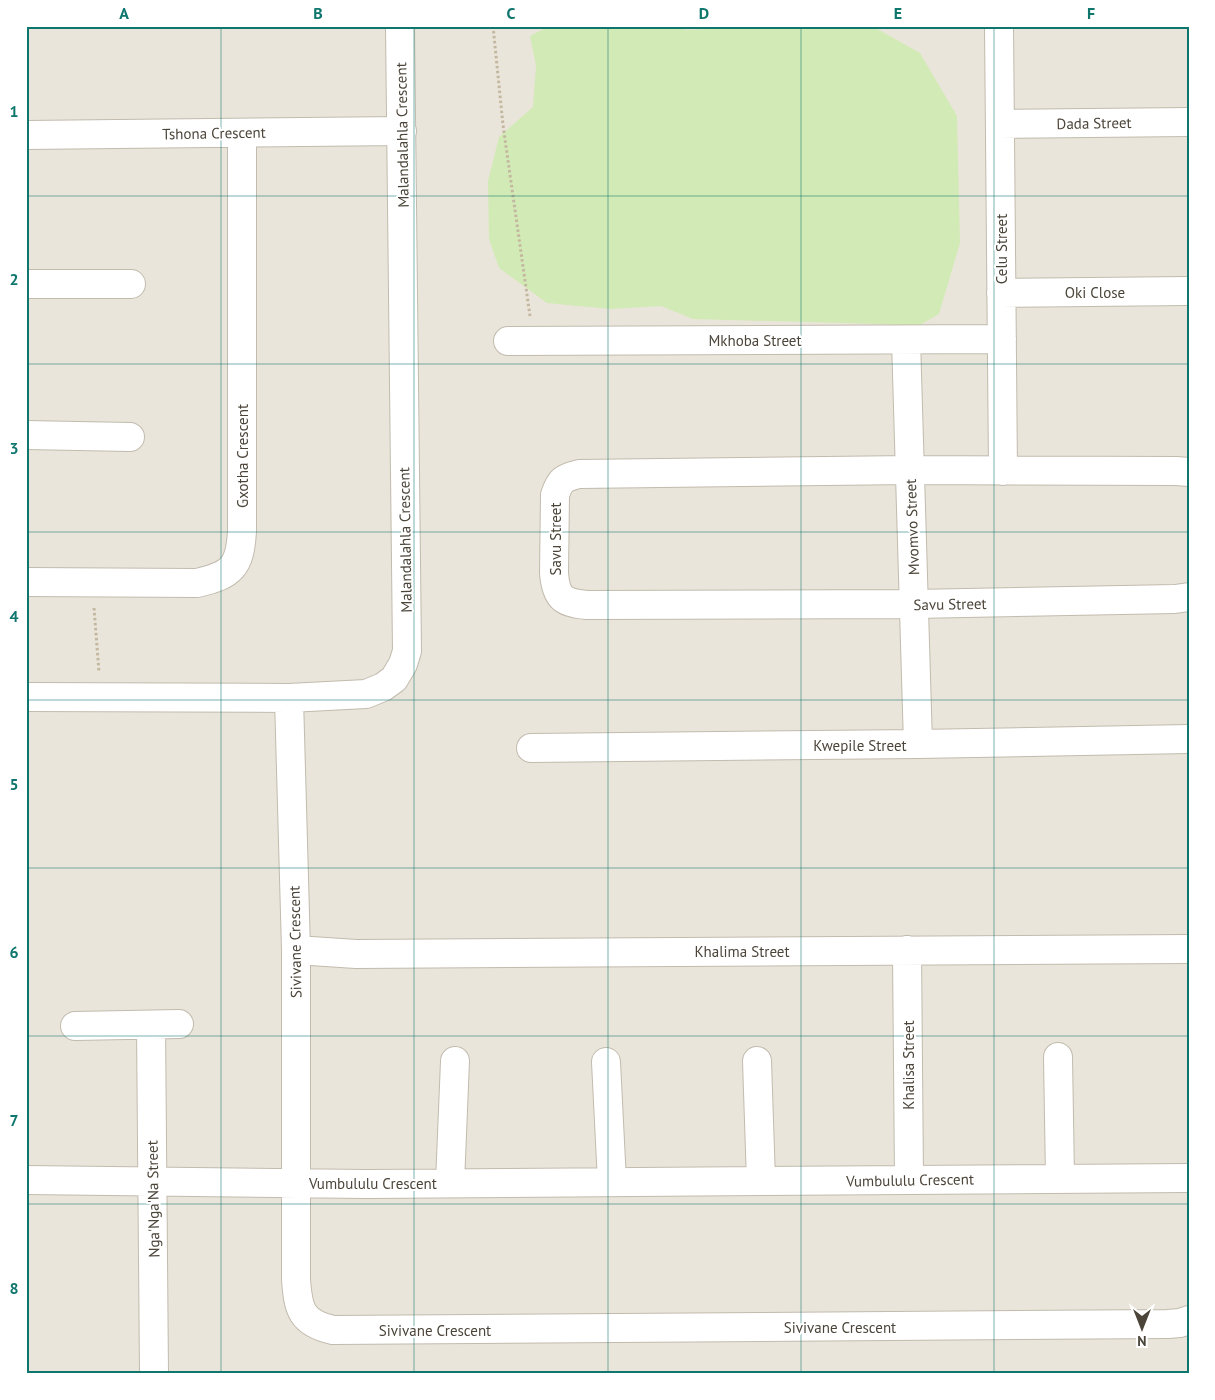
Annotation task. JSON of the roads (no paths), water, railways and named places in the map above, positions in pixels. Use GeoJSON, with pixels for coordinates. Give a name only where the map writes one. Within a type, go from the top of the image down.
{"type":"FeatureCollection","features":[{"type":"Feature","properties":{"kind":"street","name":"Malandalahla Crescent"},"geometry":{"type":"LineString","coordinates":[[26,697],[289,698],[371,693],[383,688],[394,679],[403,664],[406,651],[400,26]]}},
{"type":"Feature","properties":{"kind":"street","name":"Celu Street"},"geometry":{"type":"LineString","coordinates":[[999,26],[1003,471]]}},
{"type":"Feature","properties":{"kind":"street","name":"Dada Street"},"geometry":{"type":"LineString","coordinates":[[1000,124],[1189,122]]}},
{"type":"Feature","properties":{"kind":"street","name":"Tshona Crescent"},"geometry":{"type":"LineString","coordinates":[[26,135],[402,132]]}},
{"type":"Feature","properties":{"kind":"street","name":"Gxotha Crescent"},"geometry":{"type":"LineString","coordinates":[[26,582],[197,583],[226,573],[239,556],[242,530],[242,133]]}},
{"type":"Feature","properties":{"kind":"street"},"geometry":{"type":"LineString","coordinates":[[26,284],[130,284]]}},
{"type":"Feature","properties":{"kind":"street","name":"Oki Close"},"geometry":{"type":"LineString","coordinates":[[1002,293],[1189,291]]}},
{"type":"Feature","properties":{"kind":"street","name":"Mkhoba Street"},"geometry":{"type":"LineString","coordinates":[[520,341],[1002,339]]}},
{"type":"Feature","properties":{"kind":"street","name":"Mvomvo Street"},"geometry":{"type":"LineString","coordinates":[[906,340],[918,744]]}},
{"type":"Feature","properties":{"kind":"street"},"geometry":{"type":"LineString","coordinates":[[26,435],[130,437]]}},
{"type":"Feature","properties":{"kind":"street","name":"Savu Street"},"geometry":{"type":"LineString","coordinates":[[1189,472],[910,470],[593,474],[571,476],[563,479],[558,485],[555,495],[554,573],[558,594],[566,601],[574,604],[588,605],[914,604],[1189,598]]}},
{"type":"Feature","properties":{"kind":"street","name":"Sivivane Crescent"},"geometry":{"type":"LineString","coordinates":[[289,698],[296,950],[296,1279],[300,1307],[305,1316],[314,1324],[333,1330],[1168,1324],[1189,1320]]}},
{"type":"Feature","properties":{"kind":"street","name":"Kwepile Street"},"geometry":{"type":"LineString","coordinates":[[530,748],[1189,740]]}},
{"type":"Feature","properties":{"kind":"street","name":"Khalima Street"},"geometry":{"type":"LineString","coordinates":[[296,950],[366,954],[1189,949]]}},
{"type":"Feature","properties":{"kind":"street","name":"Khalisa Street"},"geometry":{"type":"LineString","coordinates":[[908,950],[909,1180]]}},
{"type":"Feature","properties":{"kind":"street"},"geometry":{"type":"LineString","coordinates":[[75,1026],[179,1024]]}},
{"type":"Feature","properties":{"kind":"street","name":"Nga'Nga'Na Street"},"geometry":{"type":"LineString","coordinates":[[151,1025],[154,1374]]}},
{"type":"Feature","properties":{"kind":"street"},"geometry":{"type":"LineString","coordinates":[[1058,1057],[1060,1178]]}},
{"type":"Feature","properties":{"kind":"street"},"geometry":{"type":"LineString","coordinates":[[756,1060],[761,1181]]}},
{"type":"Feature","properties":{"kind":"street","name":"Vumbululu Crescent"},"geometry":{"type":"LineString","coordinates":[[450,1184],[455,1061]]}},
{"type":"Feature","properties":{"kind":"street"},"geometry":{"type":"LineString","coordinates":[[606,1062],[612,1182]]}},
{"type":"Feature","properties":{"kind":"street","name":"Vumbululu Crescent"},"geometry":{"type":"LineString","coordinates":[[26,1180],[450,1184],[1189,1178]]}}]}
